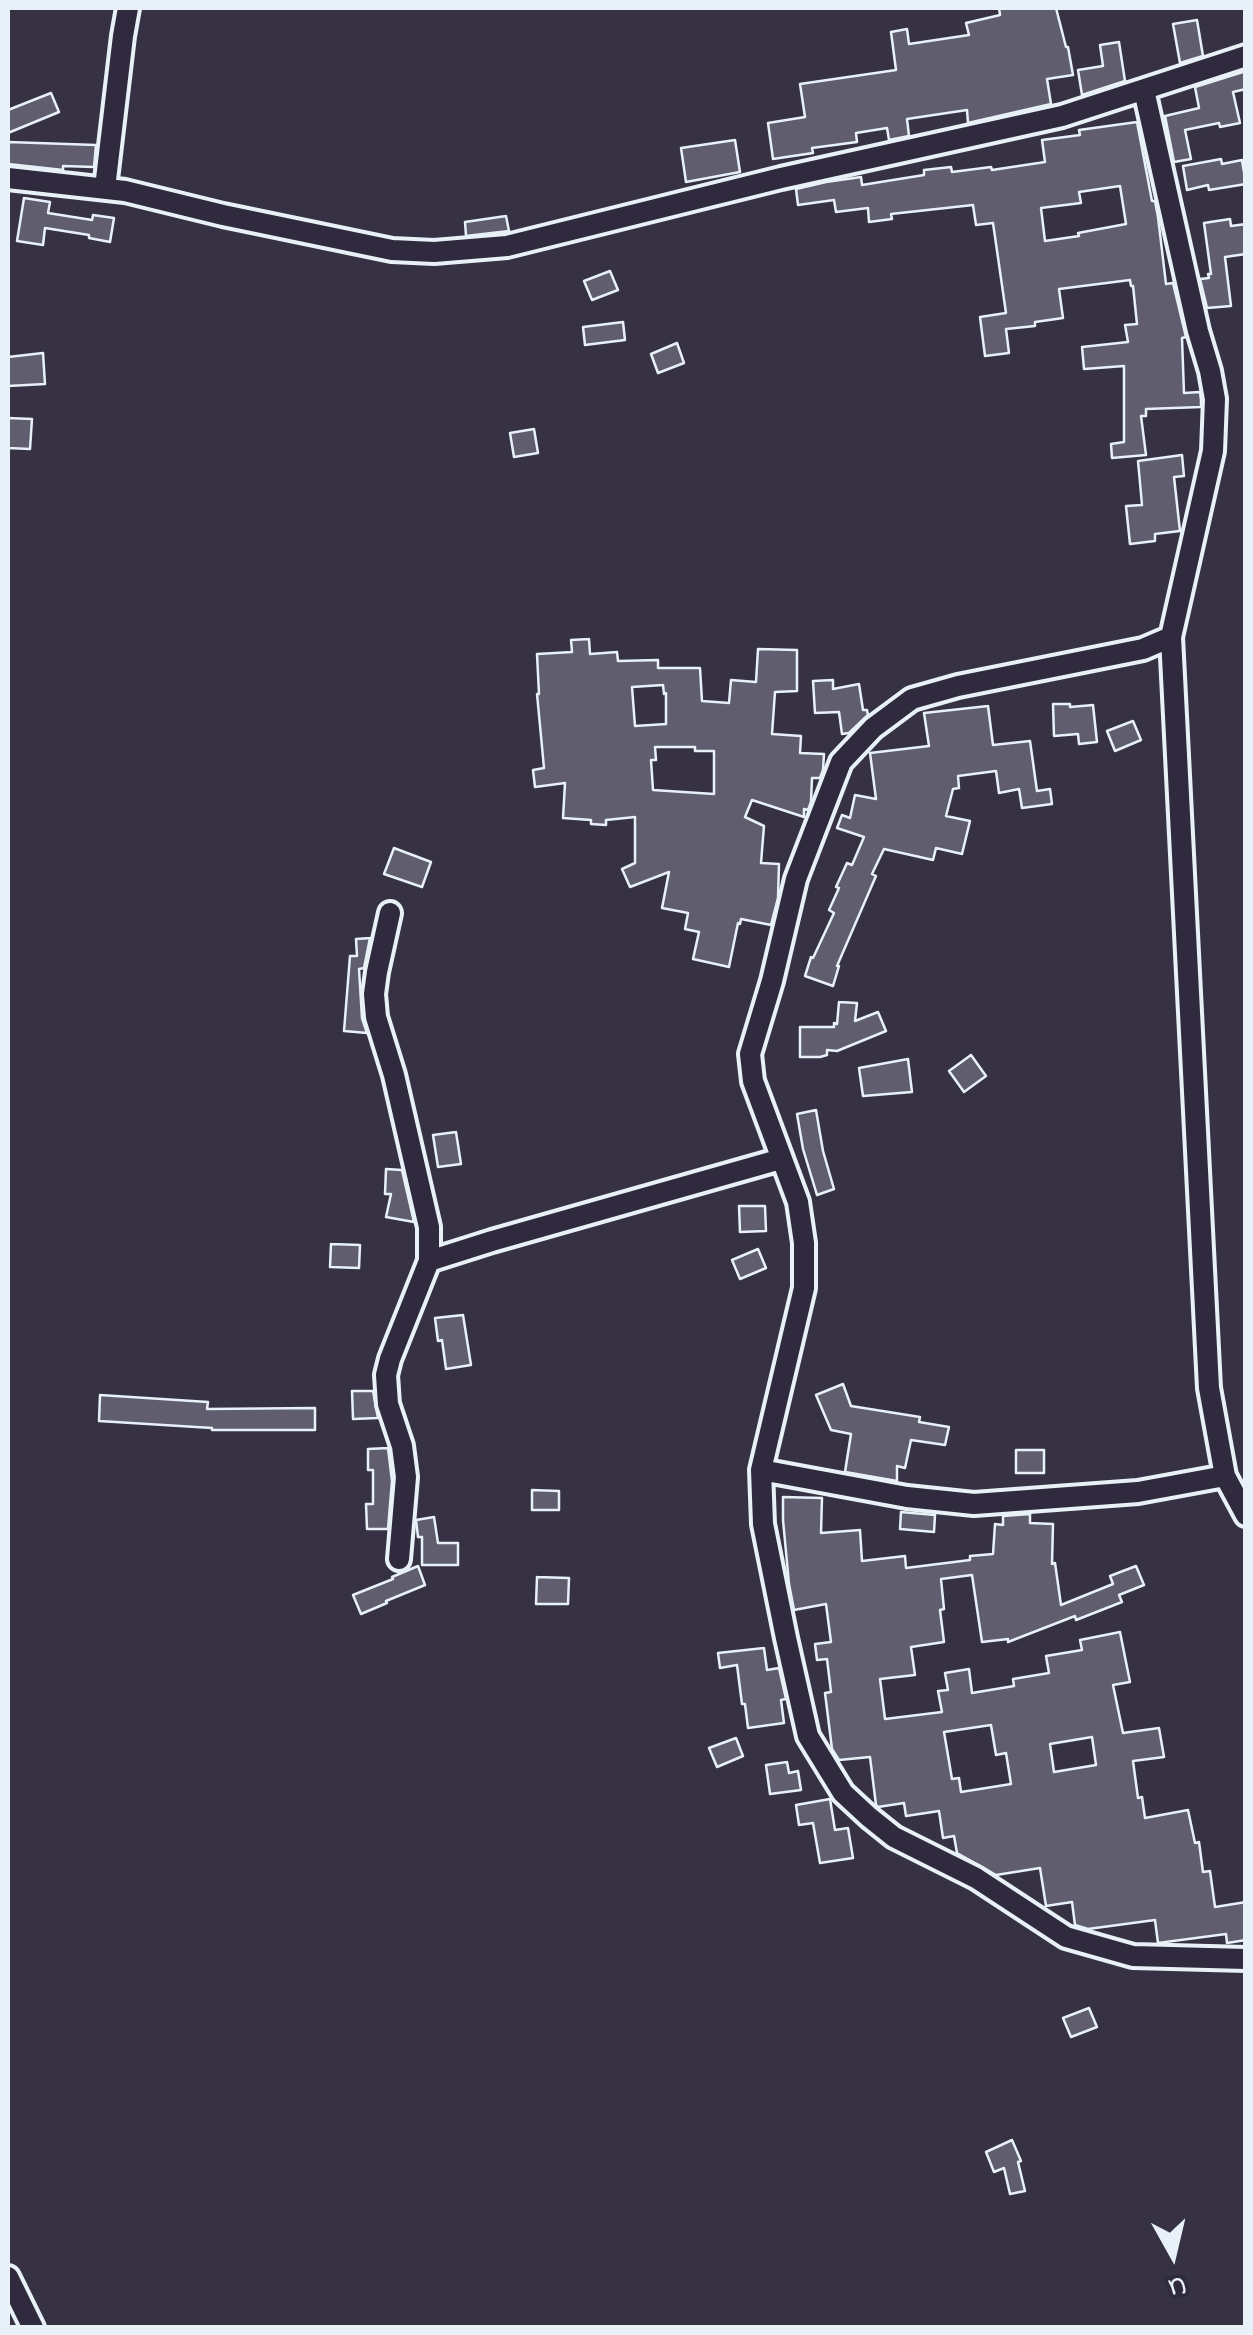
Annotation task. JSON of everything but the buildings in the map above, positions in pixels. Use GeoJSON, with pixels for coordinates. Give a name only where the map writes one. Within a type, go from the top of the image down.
{"type":"FeatureCollection","features":[{"type":"Feature","properties":{"kind":"street"},"geometry":{"type":"LineString","coordinates":[[105,188],[128,8]]}},
{"type":"Feature","properties":{"kind":"street"},"geometry":{"type":"LineString","coordinates":[[8,178],[105,188],[392,250],[434,252],[506,246],[781,178],[1013,128],[1246,56]]}},
{"type":"Feature","properties":{"kind":"street"},"geometry":{"type":"LineString","coordinates":[[1144,90],[1214,399],[1214,452],[1171,637],[1209,1388],[1225,1476],[1246,1515]]}},
{"type":"Feature","properties":{"kind":"street"},"geometry":{"type":"LineString","coordinates":[[1171,637],[1143,649],[912,699],[874,728],[840,762],[796,879],[750,1054],[753,1081],[798,1202],[804,1243],[804,1288],[761,1470],[763,1524],[808,1736],[843,1793],[894,1837],[976,1878],[1066,1937],[1133,1956],[1246,1958]]}},
{"type":"Feature","properties":{"kind":"street"},"geometry":{"type":"LineString","coordinates":[[390,913],[374,994],[376,1018],[394,1076],[429,1227],[429,1261],[386,1375],[388,1404],[402,1446],[406,1478],[399,1558]]}},
{"type":"Feature","properties":{"kind":"street"},"geometry":{"type":"LineString","coordinates":[[429,1261],[782,1159]]}},
{"type":"Feature","properties":{"kind":"street"},"geometry":{"type":"LineString","coordinates":[[761,1470],[888,1494],[974,1504],[1138,1492],[1225,1476]]}},
{"type":"Feature","properties":{"kind":"street"},"geometry":{"type":"LineString","coordinates":[[8,2277],[33,2328]]}}]}
